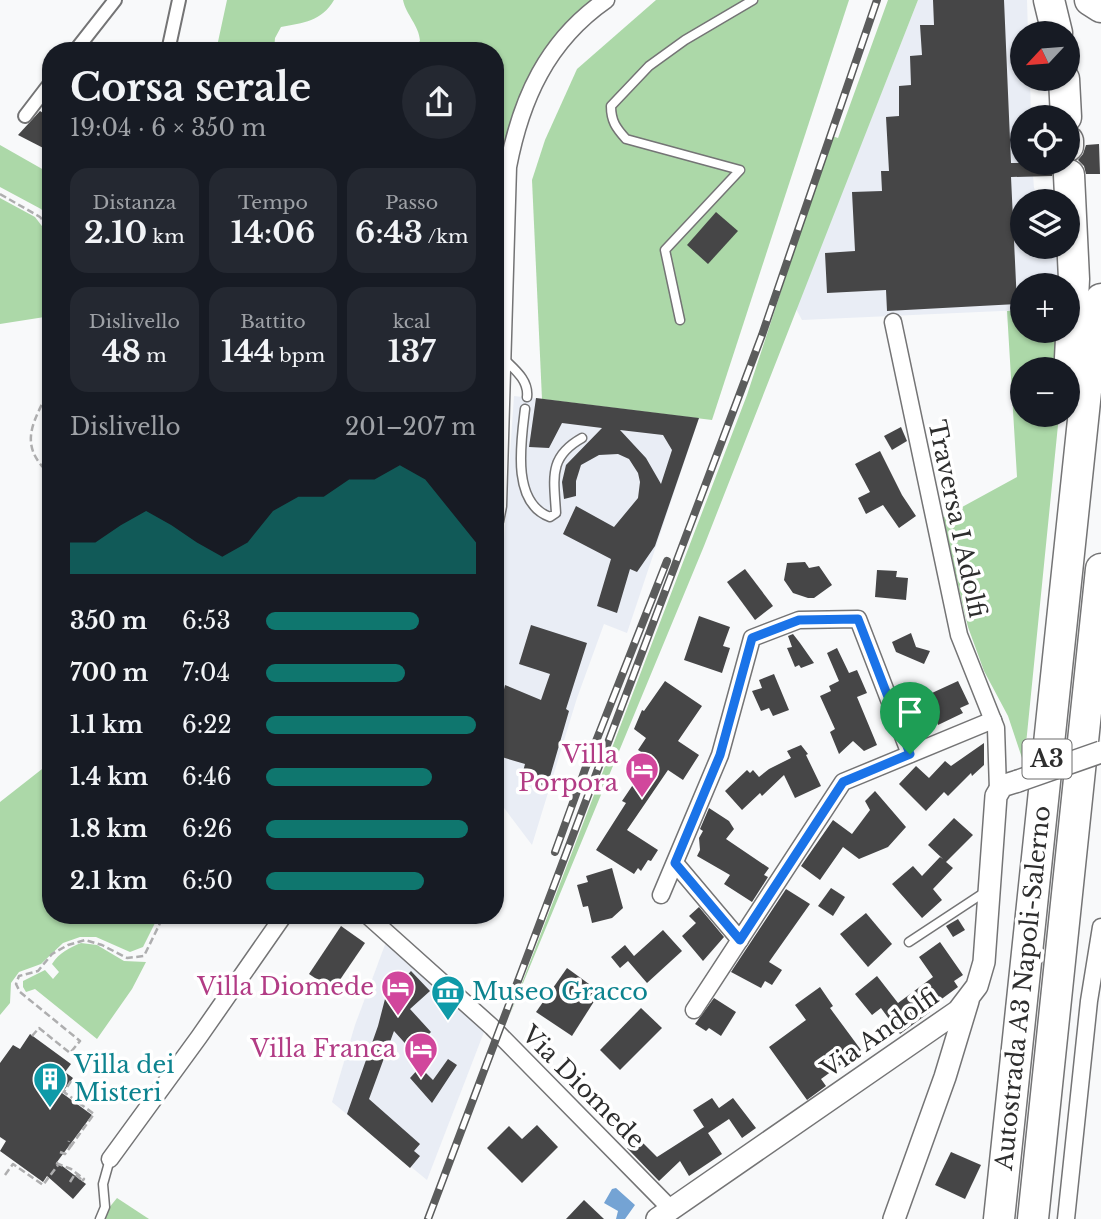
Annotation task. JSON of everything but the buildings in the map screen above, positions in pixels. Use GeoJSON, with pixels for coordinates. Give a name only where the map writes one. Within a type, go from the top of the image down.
{"type":"FeatureCollection","features":[{"type":"Feature","properties":{"kind":"highway"},"geometry":{"type":"LineString","coordinates":[[1049,0],[1054,21]]}},
{"type":"Feature","properties":{"kind":"highway"},"geometry":{"type":"LineString","coordinates":[[1090,0],[1101,7]]}},
{"type":"Feature","properties":{"kind":"highway"},"geometry":{"type":"LineString","coordinates":[[1069,175],[1074,279],[1070,357]]}},
{"type":"Feature","properties":{"kind":"highway","name":"Autostrada A3 Napoli-Salerno"},"geometry":{"type":"LineString","coordinates":[[999,1219],[1087,382],[1101,299]]}},
{"type":"Feature","properties":{"kind":"highway"},"geometry":{"type":"LineString","coordinates":[[1058,649],[1056,557],[1066,427]]}},
{"type":"Feature","properties":{"kind":"highway","name":"Autostrada A3 Napoli-Salerno"},"geometry":{"type":"LineString","coordinates":[[1033,1219],[1101,569]]}},
{"type":"Feature","properties":{"kind":"highway"},"geometry":{"type":"LineString","coordinates":[[1063,928],[1084,855],[1101,737]]}},
{"type":"Feature","properties":{"kind":"street"},"geometry":{"type":"LineString","coordinates":[[82,42],[115,0]]}},
{"type":"Feature","properties":{"kind":"street"},"geometry":{"type":"LineString","coordinates":[[170,42],[179,0]]}},
{"type":"Feature","properties":{"kind":"street"},"geometry":{"type":"LineString","coordinates":[[504,320],[508,167],[515,131],[529,92],[556,46],[606,0]]}},
{"type":"Feature","properties":{"kind":"street"},"geometry":{"type":"LineString","coordinates":[[25,116],[42,94]]}},
{"type":"Feature","properties":{"kind":"street","name":"Traversa I Adolfi"},"geometry":{"type":"LineString","coordinates":[[893,322],[959,635],[997,736],[998,790]]}},
{"type":"Feature","properties":{"kind":"street"},"geometry":{"type":"LineString","coordinates":[[662,895],[720,755],[752,638],[799,620],[858,619],[910,754]]}},
{"type":"Feature","properties":{"kind":"street"},"geometry":{"type":"LineString","coordinates":[[694,1010],[843,782],[993,720]]}},
{"type":"Feature","properties":{"kind":"street"},"geometry":{"type":"LineString","coordinates":[[998,790],[1018,780],[1101,752]]}},
{"type":"Feature","properties":{"kind":"street","name":"Via Andolfi"},"geometry":{"type":"LineString","coordinates":[[664,1214],[920,1039],[968,1001],[977,986],[984,962],[993,824],[998,790]]}},
{"type":"Feature","properties":{"kind":"street"},"geometry":{"type":"LineString","coordinates":[[675,863],[740,940]]}},
{"type":"Feature","properties":{"kind":"street"},"geometry":{"type":"LineString","coordinates":[[110,1160],[278,924]]}},
{"type":"Feature","properties":{"kind":"street","name":"Via Diomede"},"geometry":{"type":"LineString","coordinates":[[377,924],[492,1027],[664,1214]]}},
{"type":"Feature","properties":{"kind":"street"},"geometry":{"type":"LineString","coordinates":[[1066,1219],[1088,1014],[1101,927]]}},
{"type":"Feature","properties":{"kind":"street"},"geometry":{"type":"LineString","coordinates":[[894,1219],[945,1077],[968,1001]]}},
{"type":"Feature","properties":{"kind":"street"},"geometry":{"type":"LineString","coordinates":[[920,1039],[934,1046],[945,1077]]}},
{"type":"Feature","properties":{"kind":"lane"},"geometry":{"type":"LineString","coordinates":[[680,320],[665,250],[740,170],[626,138],[615,127],[611,118],[611,106],[649,66],[685,40],[753,0]]}},
{"type":"Feature","properties":{"kind":"lane"},"geometry":{"type":"LineString","coordinates":[[504,359],[524,381],[527,397]]}},
{"type":"Feature","properties":{"kind":"lane"},"geometry":{"type":"LineString","coordinates":[[525,409],[522,467],[531,504],[541,513],[551,517],[556,513],[554,474],[567,446],[582,438]]}},
{"type":"Feature","properties":{"kind":"lane"},"geometry":{"type":"LineString","coordinates":[[909,942],[990,889]]}},
{"type":"Feature","properties":{"kind":"lane"},"geometry":{"type":"LineString","coordinates":[[100,1219],[105,1207],[103,1184],[110,1160]]}},
{"type":"Feature","properties":{"kind":"path"},"geometry":{"type":"LineString","coordinates":[[0,194],[42,219]]}},
{"type":"Feature","properties":{"kind":"path"},"geometry":{"type":"LineString","coordinates":[[42,407],[30,434],[34,453],[42,463]]}},
{"type":"Feature","properties":{"kind":"path"},"geometry":{"type":"LineString","coordinates":[[32,1036],[39,1028],[70,1053],[80,1041],[20,992],[16,984],[19,976],[38,971],[52,954],[85,940],[102,945],[127,958],[144,956],[160,924]]}},
{"type":"Feature","properties":{"kind":"path"},"geometry":{"type":"LineString","coordinates":[[60,1152],[65,1154],[94,1114],[64,1093],[71,1081]]}},
{"type":"Feature","properties":{"kind":"path"},"geometry":{"type":"LineString","coordinates":[[69,1141],[71,1146]]}},
{"type":"Feature","properties":{"kind":"path"},"geometry":{"type":"LineString","coordinates":[[5,1175],[12,1164],[43,1185],[57,1164],[71,1169],[83,1179],[75,1174],[70,1182]]}},
{"type":"Feature","properties":{"kind":"shaded area"},"geometry":{"type":"Polygon","coordinates":[[[918,0],[1027,0],[1028,21],[1010,21],[1010,91],[1030,91],[1031,105],[1010,105],[1010,175],[1033,175],[1034,189],[1010,189],[1010,259],[1061,259],[1061,273],[1010,273],[1010,311],[802,320],[796,309],[918,0]]]}},
{"type":"Feature","properties":{"kind":"shaded area"},"geometry":{"type":"Polygon","coordinates":[[[514,396],[699,418],[627,633],[604,624],[577,698],[532,845],[504,808],[504,541],[514,396]]]}},
{"type":"Feature","properties":{"kind":"shaded area"},"geometry":{"type":"Polygon","coordinates":[[[386,942],[484,1032],[427,1180],[332,1102],[355,1025],[386,942]]]}},
{"type":"Feature","properties":{"kind":"green space"},"geometry":{"type":"Polygon","coordinates":[[[227,0],[334,0],[318,17],[281,27],[275,42],[218,42],[227,0]]]}},
{"type":"Feature","properties":{"kind":"green space"},"geometry":{"type":"Polygon","coordinates":[[[403,0],[594,0],[564,26],[542,59],[506,140],[504,197],[504,42],[419,42],[419,35],[403,0]]]}},
{"type":"Feature","properties":{"kind":"green space"},"geometry":{"type":"Polygon","coordinates":[[[656,0],[849,0],[712,420],[542,399],[532,180],[545,140],[577,69],[656,0]]]}},
{"type":"Feature","properties":{"kind":"green space"},"geometry":{"type":"Polygon","coordinates":[[[888,0],[918,0],[704,546],[509,1017],[747,395],[832,136],[838,138],[888,0]]]}},
{"type":"Feature","properties":{"kind":"green space"},"geometry":{"type":"Polygon","coordinates":[[[0,145],[42,169],[42,210],[41,209],[0,187],[0,145]]]}},
{"type":"Feature","properties":{"kind":"green space"},"geometry":{"type":"Polygon","coordinates":[[[0,198],[35,217],[42,226],[42,317],[0,324],[0,198]]]}},
{"type":"Feature","properties":{"kind":"green space"},"geometry":{"type":"Polygon","coordinates":[[[1007,311],[1010,311],[1010,343],[1058,343],[1058,357],[1010,357],[1010,361],[1007,311]]]}},
{"type":"Feature","properties":{"kind":"green space"},"geometry":{"type":"Polygon","coordinates":[[[1014,427],[1058,427],[1024,764],[1008,716],[984,671],[968,627],[942,518],[1017,477],[1014,427]]]}},
{"type":"Feature","properties":{"kind":"green space"},"geometry":{"type":"Polygon","coordinates":[[[42,769],[42,924],[154,924],[143,947],[130,952],[96,937],[80,937],[63,943],[41,964],[19,972],[11,983],[10,1003],[0,1015],[0,802],[42,769]]]}},
{"type":"Feature","properties":{"kind":"green space"},"geometry":{"type":"Polygon","coordinates":[[[81,943],[97,945],[124,961],[146,962],[132,989],[97,1039],[35,989],[26,992],[23,987],[23,981],[45,970],[53,979],[59,972],[52,964],[55,960],[81,943]]]}},
{"type":"Feature","properties":{"kind":"green space"},"geometry":{"type":"Polygon","coordinates":[[[117,1198],[149,1219],[100,1219],[117,1198]]]}},
{"type":"Feature","properties":{"kind":"water"},"geometry":{"type":"Polygon","coordinates":[[[616,1188],[635,1205],[625,1219],[616,1219],[618,1211],[604,1203],[612,1189],[616,1188]]]}},
{"type":"Feature","properties":{"kind":"railway"},"geometry":{"type":"LineString","coordinates":[[428,1219],[762,335],[877,0]]}},
{"type":"Feature","properties":{"kind":"railway"},"geometry":{"type":"LineString","coordinates":[[555,852],[667,561]]}},
{"type":"Feature","properties":{"kind":"place","name":"Villa Porpora"},"geometry":{"type":"Point","coordinates":[642,799]}},
{"type":"Feature","properties":{"kind":"place","name":"Villa Diomede"},"geometry":{"type":"Point","coordinates":[398,1017]}},
{"type":"Feature","properties":{"kind":"place","name":"Museo Gracco"},"geometry":{"type":"Point","coordinates":[448,1022]}},
{"type":"Feature","properties":{"kind":"place","name":"Villa Franca"},"geometry":{"type":"Point","coordinates":[421,1079]}},
{"type":"Feature","properties":{"kind":"place","name":"Villa dei Misteri"},"geometry":{"type":"Point","coordinates":[50,1109]}},
{"type":"Feature","properties":{"kind":"route"},"geometry":{"type":"LineString","coordinates":[[858,619],[910,754],[843,782],[740,940],[675,863],[720,755],[752,638],[799,620],[858,619]]}}]}
